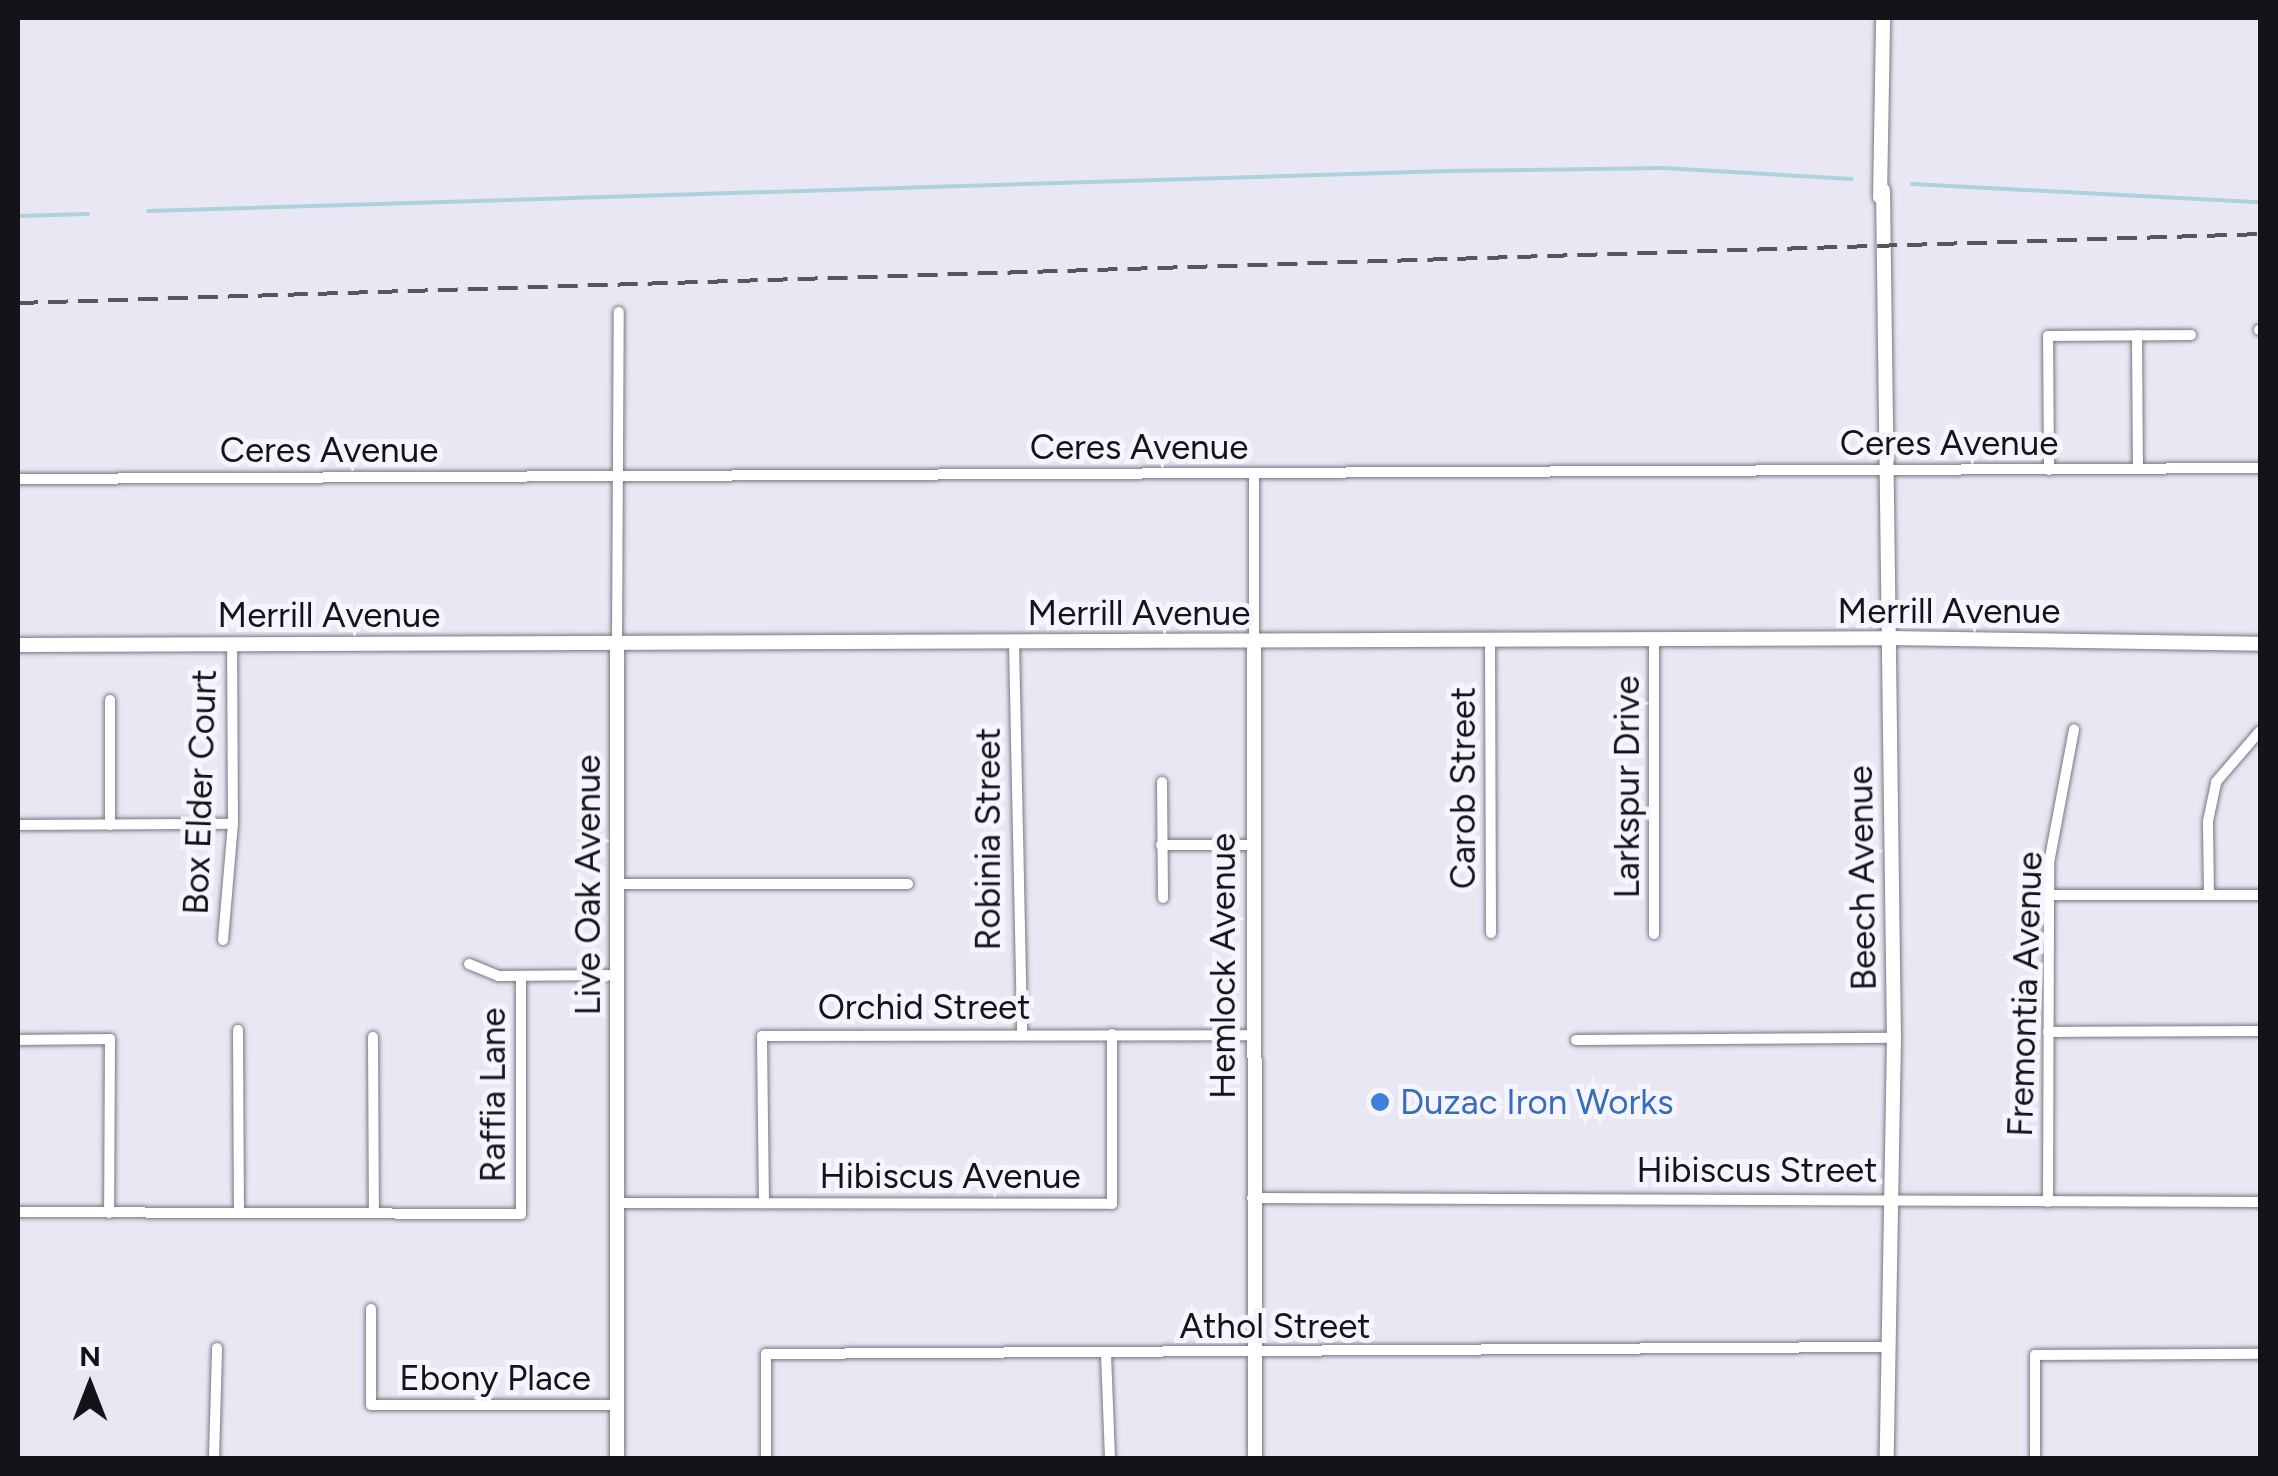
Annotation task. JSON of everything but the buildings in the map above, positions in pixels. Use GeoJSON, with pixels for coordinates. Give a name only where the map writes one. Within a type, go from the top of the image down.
{"type":"FeatureCollection","features":[{"type":"Feature","properties":{"kind":"main road","name":"Beech Avenue"},"geometry":{"type":"LineString","coordinates":[[1882,18],[1894,1038],[1887,1458]]}},
{"type":"Feature","properties":{"kind":"main road","name":"Merrill Avenue"},"geometry":{"type":"LineString","coordinates":[[18,644],[1890,638],[2260,644]]}},
{"type":"Feature","properties":{"kind":"main road","name":"Hemlock Avenue"},"geometry":{"type":"LineString","coordinates":[[1254,642],[1255,1458]]}},
{"type":"Feature","properties":{"kind":"main road","name":"Live Oak Avenue"},"geometry":{"type":"LineString","coordinates":[[617,644],[617,1458]]}},
{"type":"Feature","properties":{"kind":"street","name":"Live Oak Avenue"},"geometry":{"type":"LineString","coordinates":[[617,644],[619,312]]}},
{"type":"Feature","properties":{"kind":"street"},"geometry":{"type":"LineString","coordinates":[[2137,335],[2138,469]]}},
{"type":"Feature","properties":{"kind":"street"},"geometry":{"type":"LineString","coordinates":[[2049,470],[2048,336],[2191,335]]}},
{"type":"Feature","properties":{"kind":"street","name":"Ceres Avenue"},"geometry":{"type":"LineString","coordinates":[[18,479],[2260,468]]}},
{"type":"Feature","properties":{"kind":"street","name":"Hemlock Avenue"},"geometry":{"type":"LineString","coordinates":[[1254,474],[1254,642]]}},
{"type":"Feature","properties":{"kind":"street","name":"Larkspur Drive"},"geometry":{"type":"LineString","coordinates":[[1654,641],[1654,934]]}},
{"type":"Feature","properties":{"kind":"street","name":"Carob Street"},"geometry":{"type":"LineString","coordinates":[[1490,642],[1491,934]]}},
{"type":"Feature","properties":{"kind":"street","name":"Robinia Street"},"geometry":{"type":"LineString","coordinates":[[1014,643],[1022,1034]]}},
{"type":"Feature","properties":{"kind":"street","name":"Box Elder Court"},"geometry":{"type":"LineString","coordinates":[[223,940],[233,824],[232,646]]}},
{"type":"Feature","properties":{"kind":"street"},"geometry":{"type":"LineString","coordinates":[[110,700],[110,825]]}},
{"type":"Feature","properties":{"kind":"street","name":"Fremontia Avenue"},"geometry":{"type":"LineString","coordinates":[[2048,1202],[2049,895],[2074,729]]}},
{"type":"Feature","properties":{"kind":"street"},"geometry":{"type":"LineString","coordinates":[[2208,895],[2208,821],[2216,782],[2260,731]]}},
{"type":"Feature","properties":{"kind":"street"},"geometry":{"type":"LineString","coordinates":[[1162,782],[1163,898]]}},
{"type":"Feature","properties":{"kind":"street"},"geometry":{"type":"LineString","coordinates":[[18,825],[233,824]]}},
{"type":"Feature","properties":{"kind":"street"},"geometry":{"type":"LineString","coordinates":[[1161,845],[1253,845]]}},
{"type":"Feature","properties":{"kind":"street"},"geometry":{"type":"LineString","coordinates":[[619,884],[908,884]]}},
{"type":"Feature","properties":{"kind":"street"},"geometry":{"type":"LineString","coordinates":[[2049,895],[2260,895]]}},
{"type":"Feature","properties":{"kind":"street"},"geometry":{"type":"LineString","coordinates":[[469,964],[521,976],[617,976]]}},
{"type":"Feature","properties":{"kind":"street","name":"Raffia Lane"},"geometry":{"type":"LineString","coordinates":[[374,1212],[520,1214],[521,976]]}},
{"type":"Feature","properties":{"kind":"street"},"geometry":{"type":"LineString","coordinates":[[238,1030],[239,1213]]}},
{"type":"Feature","properties":{"kind":"street"},"geometry":{"type":"LineString","coordinates":[[2048,1032],[2260,1032]]}},
{"type":"Feature","properties":{"kind":"street","name":"Hibiscus Avenue"},"geometry":{"type":"LineString","coordinates":[[619,1202],[1112,1204],[1112,1034]]}},
{"type":"Feature","properties":{"kind":"street","name":"Orchid Street"},"geometry":{"type":"LineString","coordinates":[[764,1203],[762,1036],[1252,1035]]}},
{"type":"Feature","properties":{"kind":"street"},"geometry":{"type":"LineString","coordinates":[[18,1212],[374,1212],[373,1037]]}},
{"type":"Feature","properties":{"kind":"street"},"geometry":{"type":"LineString","coordinates":[[1576,1040],[1894,1038]]}},
{"type":"Feature","properties":{"kind":"street"},"geometry":{"type":"LineString","coordinates":[[18,1040],[110,1039],[109,1213]]}},
{"type":"Feature","properties":{"kind":"street","name":"Hibiscus Street"},"geometry":{"type":"LineString","coordinates":[[1252,1198],[1890,1197],[2260,1202]]}},
{"type":"Feature","properties":{"kind":"street","name":"Ebony Place"},"geometry":{"type":"LineString","coordinates":[[371,1308],[371,1405],[618,1405]]}},
{"type":"Feature","properties":{"kind":"street","name":"Athol Street"},"geometry":{"type":"LineString","coordinates":[[766,1458],[766,1354],[1252,1355],[1889,1347]]}},
{"type":"Feature","properties":{"kind":"street"},"geometry":{"type":"LineString","coordinates":[[214,1458],[216,1348]]}},
{"type":"Feature","properties":{"kind":"street"},"geometry":{"type":"LineString","coordinates":[[1106,1354],[1110,1458]]}},
{"type":"Feature","properties":{"kind":"street"},"geometry":{"type":"LineString","coordinates":[[2036,1458],[2035,1355],[2260,1354]]}},
{"type":"Feature","properties":{"kind":"waterway"},"geometry":{"type":"LineString","coordinates":[[148,211],[1447,171],[1663,168],[1852,179]]}},
{"type":"Feature","properties":{"kind":"waterway"},"geometry":{"type":"LineString","coordinates":[[1912,184],[2260,202]]}},
{"type":"Feature","properties":{"kind":"waterway"},"geometry":{"type":"LineString","coordinates":[[18,216],[88,214]]}},
{"type":"Feature","properties":{"kind":"railway"},"geometry":{"type":"LineString","coordinates":[[18,303],[2260,234]]}},
{"type":"Feature","properties":{"kind":"place","name":"Duzac Iron Works"},"geometry":{"type":"Point","coordinates":[1380,1102]}}]}
